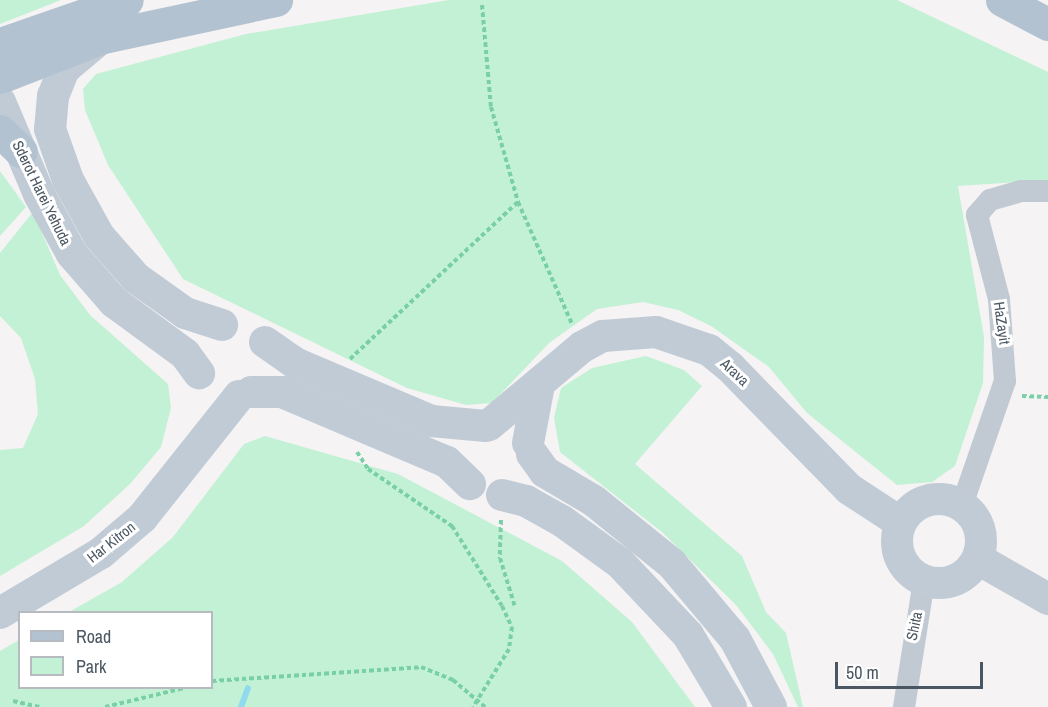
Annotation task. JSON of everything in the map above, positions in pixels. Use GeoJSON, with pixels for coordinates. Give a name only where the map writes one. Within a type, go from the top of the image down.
{"type":"FeatureCollection","features":[{"type":"Feature","properties":{"kind":"main road"},"geometry":{"type":"LineString","coordinates":[[0,44],[127,0]]}},
{"type":"Feature","properties":{"kind":"main road"},"geometry":{"type":"LineString","coordinates":[[0,77],[103,37],[276,0]]}},
{"type":"Feature","properties":{"kind":"main road"},"geometry":{"type":"LineString","coordinates":[[1002,0],[1048,22]]}},
{"type":"Feature","properties":{"kind":"main road"},"geometry":{"type":"LineString","coordinates":[[1014,0],[1048,22]]}},
{"type":"Feature","properties":{"kind":"street","name":"Sderot Harei Yehuda"},"geometry":{"type":"LineString","coordinates":[[103,37],[74,58],[57,82],[50,129],[58,158],[99,236],[136,278],[185,313],[222,325]]}},
{"type":"Feature","properties":{"kind":"street","name":"Sderot Harei Yehuda"},"geometry":{"type":"LineString","coordinates":[[0,102],[10,141],[56,228],[90,276],[114,302],[185,354],[202,379]]}},
{"type":"Feature","properties":{"kind":"street","name":"HaZayit"},"geometry":{"type":"LineString","coordinates":[[962,505],[1002,394],[1006,345],[977,215],[990,200],[1021,191],[1048,191]]}},
{"type":"Feature","properties":{"kind":"street"},"geometry":{"type":"LineString","coordinates":[[731,707],[705,658],[647,588],[588,537],[526,501],[470,484],[447,462],[282,392],[226,396],[202,379],[198,349],[222,325],[247,326],[265,342],[330,378],[431,421],[511,427],[530,448],[544,472],[610,514],[680,572],[735,639],[771,707]]}},
{"type":"Feature","properties":{"kind":"street","name":"Arava"},"geometry":{"type":"LineString","coordinates":[[487,425],[539,385],[582,347],[603,336],[656,332],[709,350],[849,489],[901,523]]}},
{"type":"Feature","properties":{"kind":"street"},"geometry":{"type":"LineString","coordinates":[[245,394],[269,367],[265,342]]}},
{"type":"Feature","properties":{"kind":"street","name":"Har Kitron"},"geometry":{"type":"LineString","coordinates":[[198,444],[206,424],[202,379]]}},
{"type":"Feature","properties":{"kind":"street"},"geometry":{"type":"LineString","coordinates":[[506,496],[528,479],[539,385]]}},
{"type":"Feature","properties":{"kind":"street","name":"Har Kitron"},"geometry":{"type":"LineString","coordinates":[[0,613],[101,553],[142,518],[198,444],[245,394]]}},
{"type":"Feature","properties":{"kind":"street"},"geometry":{"type":"LineString","coordinates":[[470,484],[462,467],[462,449],[487,425]]}},
{"type":"Feature","properties":{"kind":"street"},"geometry":{"type":"LineString","coordinates":[[934,499],[962,505],[981,535],[978,559],[961,578],[924,581],[903,563],[897,550],[901,523],[915,507],[934,499]]}},
{"type":"Feature","properties":{"kind":"street"},"geometry":{"type":"LineString","coordinates":[[978,559],[1048,599]]}},
{"type":"Feature","properties":{"kind":"street","name":"Shita"},"geometry":{"type":"LineString","coordinates":[[904,707],[924,581]]}},
{"type":"Feature","properties":{"kind":"path"},"geometry":{"type":"LineString","coordinates":[[482,4],[491,107],[518,202],[582,347]]}},
{"type":"Feature","properties":{"kind":"path"},"geometry":{"type":"LineString","coordinates":[[330,378],[518,202]]}},
{"type":"Feature","properties":{"kind":"path"},"geometry":{"type":"LineString","coordinates":[[1002,394],[1048,397]]}},
{"type":"Feature","properties":{"kind":"path"},"geometry":{"type":"LineString","coordinates":[[342,418],[368,469],[452,526],[502,606],[512,627],[509,649],[473,707]]}},
{"type":"Feature","properties":{"kind":"path"},"geometry":{"type":"LineString","coordinates":[[506,496],[499,528],[500,558],[515,606]]}},
{"type":"Feature","properties":{"kind":"path"},"geometry":{"type":"LineString","coordinates":[[213,681],[421,667],[453,680],[479,698],[484,707]]}},
{"type":"Feature","properties":{"kind":"path"},"geometry":{"type":"LineString","coordinates":[[105,707],[176,689]]}},
{"type":"Feature","properties":{"kind":"path"},"geometry":{"type":"LineString","coordinates":[[13,701],[40,707]]}},
{"type":"Feature","properties":{"kind":"green space"},"geometry":{"type":"Polygon","coordinates":[[[0,0],[61,0],[0,24],[0,0]]]}},
{"type":"Feature","properties":{"kind":"green space"},"geometry":{"type":"Polygon","coordinates":[[[449,0],[897,0],[1048,72],[1048,180],[958,186],[984,337],[983,383],[955,466],[932,482],[897,485],[807,413],[769,367],[711,326],[678,310],[643,302],[597,309],[549,343],[492,403],[466,405],[407,388],[183,279],[108,165],[85,110],[83,89],[96,74],[246,34],[449,0]]]}},
{"type":"Feature","properties":{"kind":"green space"},"geometry":{"type":"Polygon","coordinates":[[[0,171],[26,207],[0,236],[0,171]]]}},
{"type":"Feature","properties":{"kind":"green space"},"geometry":{"type":"Polygon","coordinates":[[[33,212],[60,275],[90,315],[168,384],[171,408],[161,447],[130,484],[84,526],[0,576],[0,450],[23,448],[38,414],[35,379],[21,338],[0,316],[0,253],[33,212]]]}},
{"type":"Feature","properties":{"kind":"green space"},"geometry":{"type":"Polygon","coordinates":[[[646,356],[684,370],[702,386],[635,464],[742,556],[766,612],[786,633],[803,707],[798,707],[773,654],[736,605],[663,533],[560,452],[554,418],[561,388],[592,368],[646,356]]]}},
{"type":"Feature","properties":{"kind":"green space"},"geometry":{"type":"Polygon","coordinates":[[[265,436],[398,474],[562,561],[632,622],[695,707],[0,707],[0,651],[18,641],[18,689],[213,689],[213,611],[71,611],[122,582],[173,537],[244,444],[265,436]]]}},
{"type":"Feature","properties":{"kind":"waterway"},"geometry":{"type":"LineString","coordinates":[[241,707],[248,688]]}}]}
